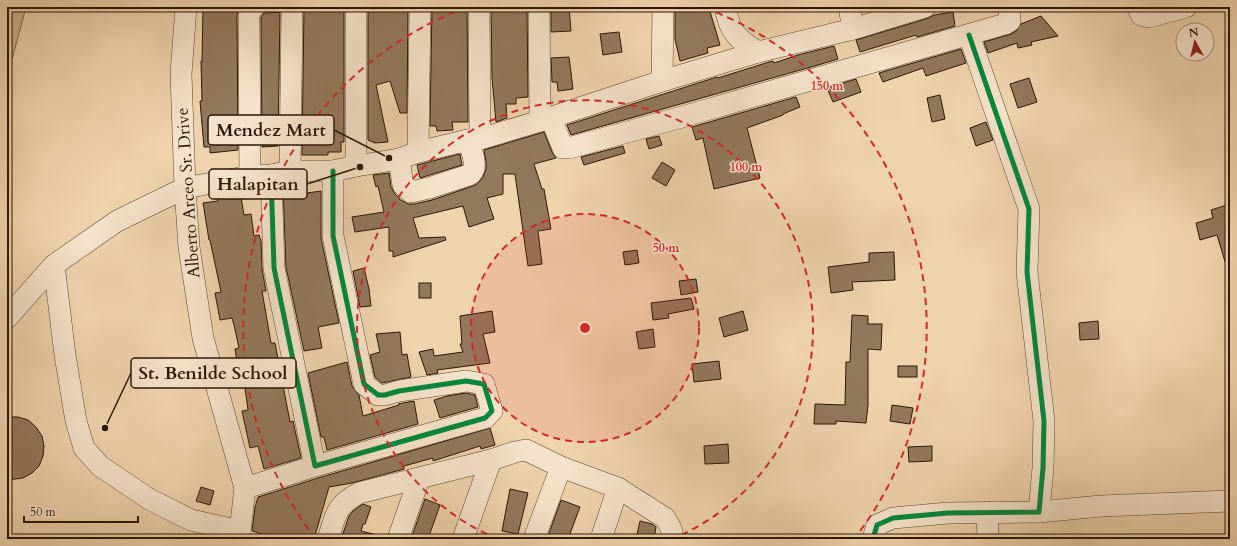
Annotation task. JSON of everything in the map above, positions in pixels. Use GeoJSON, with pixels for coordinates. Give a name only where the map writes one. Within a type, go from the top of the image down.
{"type":"FeatureCollection","features":[{"type":"Feature","properties":{"kind":"street","name":"Alberto Arceo Sr. Drive"},"geometry":{"type":"LineString","coordinates":[[186,7],[181,74],[185,188],[189,247],[203,338],[245,488],[239,535]]}},
{"type":"Feature","properties":{"kind":"street"},"geometry":{"type":"LineString","coordinates":[[250,176],[249,15],[254,7]]}},
{"type":"Feature","properties":{"kind":"street"},"geometry":{"type":"LineString","coordinates":[[292,7],[274,268],[315,466]]}},
{"type":"Feature","properties":{"kind":"street"},"geometry":{"type":"LineString","coordinates":[[356,7],[356,166]]}},
{"type":"Feature","properties":{"kind":"street"},"geometry":{"type":"LineString","coordinates":[[418,152],[420,7]]}},
{"type":"Feature","properties":{"kind":"street"},"geometry":{"type":"LineString","coordinates":[[399,159],[403,185],[411,192],[429,188],[469,175],[473,172],[475,167],[474,139],[479,7]]}},
{"type":"Feature","properties":{"kind":"street"},"geometry":{"type":"LineString","coordinates":[[539,7],[546,120],[563,148],[569,148],[682,117],[1005,24],[1010,21],[1009,7]]}},
{"type":"Feature","properties":{"kind":"street"},"geometry":{"type":"LineString","coordinates":[[662,81],[663,7]]}},
{"type":"Feature","properties":{"kind":"street"},"geometry":{"type":"LineString","coordinates":[[725,7],[728,22],[742,42],[758,52]]}},
{"type":"Feature","properties":{"kind":"street"},"geometry":{"type":"LineString","coordinates":[[849,7],[853,29]]}},
{"type":"Feature","properties":{"kind":"street"},"geometry":{"type":"LineString","coordinates":[[1138,7],[1141,15],[1149,17],[1186,7]]}},
{"type":"Feature","properties":{"kind":"street"},"geometry":{"type":"LineString","coordinates":[[7,318],[54,265],[117,221],[185,188],[250,176],[333,171],[399,159],[418,152],[546,120],[662,81],[758,52],[853,29],[914,9]]}},
{"type":"Feature","properties":{"kind":"street"},"geometry":{"type":"LineString","coordinates":[[969,35],[1029,209],[1027,272],[1044,421],[1043,468],[1039,512]]}},
{"type":"Feature","properties":{"kind":"street"},"geometry":{"type":"LineString","coordinates":[[245,488],[315,466],[484,418],[492,411],[484,384],[466,381],[378,395],[364,384],[334,236],[333,171]]}},
{"type":"Feature","properties":{"kind":"street"},"geometry":{"type":"LineString","coordinates":[[54,265],[76,421],[84,448],[100,466],[149,498],[191,520],[239,535]]}},
{"type":"Feature","properties":{"kind":"street"},"geometry":{"type":"LineString","coordinates":[[328,539],[338,509],[346,500],[359,493],[419,479],[526,450],[561,467],[618,488],[665,518],[671,530],[673,536],[672,539]]}},
{"type":"Feature","properties":{"kind":"street"},"geometry":{"type":"LineString","coordinates":[[463,539],[491,460]]}},
{"type":"Feature","properties":{"kind":"street"},"geometry":{"type":"LineString","coordinates":[[534,539],[561,467]]}},
{"type":"Feature","properties":{"kind":"street"},"geometry":{"type":"LineString","coordinates":[[398,539],[419,479]]}},
{"type":"Feature","properties":{"kind":"street"},"geometry":{"type":"LineString","coordinates":[[601,539],[618,488]]}},
{"type":"Feature","properties":{"kind":"street"},"geometry":{"type":"LineString","coordinates":[[873,539],[878,525],[893,518],[948,513],[1039,512],[1101,506],[1230,501]]}},
{"type":"Feature","properties":{"kind":"street"},"geometry":{"type":"LineString","coordinates":[[987,512],[988,539]]}},
{"type":"Feature","properties":{"kind":"shaded area"},"geometry":{"type":"Polygon","coordinates":[[[7,7],[26,7],[7,78],[7,7]]]}},
{"type":"Feature","properties":{"kind":"building"},"geometry":{"type":"Polygon","coordinates":[[[203,7],[239,7],[237,15],[238,150],[210,153],[210,147],[204,147],[200,101],[202,101],[201,61],[203,7]]]}},
{"type":"Feature","properties":{"kind":"building"},"geometry":{"type":"Polygon","coordinates":[[[304,7],[323,7],[323,10],[344,11],[344,142],[341,142],[341,152],[328,152],[328,155],[302,155],[304,7]]]}},
{"type":"Feature","properties":{"kind":"building"},"geometry":{"type":"Polygon","coordinates":[[[371,7],[408,7],[407,113],[400,113],[390,81],[376,85],[388,142],[375,143],[368,140],[368,12],[370,12],[371,7]]]}},
{"type":"Feature","properties":{"kind":"building"},"geometry":{"type":"Polygon","coordinates":[[[432,7],[467,7],[468,122],[452,122],[453,130],[437,131],[436,126],[430,126],[432,7]]]}},
{"type":"Feature","properties":{"kind":"building"},"geometry":{"type":"Polygon","coordinates":[[[491,7],[527,7],[528,97],[516,98],[516,104],[506,104],[507,118],[496,122],[492,78],[491,7]]]}},
{"type":"Feature","properties":{"kind":"building"},"geometry":{"type":"Polygon","coordinates":[[[551,7],[569,7],[571,31],[551,32],[551,7]]]}},
{"type":"Feature","properties":{"kind":"building"},"geometry":{"type":"Polygon","coordinates":[[[675,7],[691,7],[691,10],[709,8],[720,45],[707,48],[708,53],[680,61],[675,39],[675,7]]]}},
{"type":"Feature","properties":{"kind":"building"},"geometry":{"type":"Polygon","coordinates":[[[280,12],[278,146],[262,147],[261,17],[264,13],[280,12]]]}},
{"type":"Feature","properties":{"kind":"building"},"geometry":{"type":"Polygon","coordinates":[[[953,12],[955,26],[917,37],[916,35],[860,52],[856,40],[929,18],[934,15],[953,12]]]}},
{"type":"Feature","properties":{"kind":"building"},"geometry":{"type":"Polygon","coordinates":[[[1041,16],[1058,36],[1031,42],[1032,45],[1018,48],[1017,43],[988,53],[984,42],[1011,34],[1016,31],[1021,24],[1041,16]]]}},
{"type":"Feature","properties":{"kind":"building"},"geometry":{"type":"Polygon","coordinates":[[[619,32],[622,52],[603,55],[600,34],[619,32]]]}},
{"type":"Feature","properties":{"kind":"building"},"geometry":{"type":"Polygon","coordinates":[[[834,46],[838,59],[818,65],[571,135],[567,125],[717,77],[718,78],[769,62],[773,61],[774,63],[834,46]]]}},
{"type":"Feature","properties":{"kind":"building"},"geometry":{"type":"Polygon","coordinates":[[[961,49],[966,63],[926,76],[923,68],[883,82],[879,73],[961,49]]]}},
{"type":"Feature","properties":{"kind":"building"},"geometry":{"type":"Polygon","coordinates":[[[569,57],[573,89],[558,91],[557,82],[552,82],[551,58],[569,57]]]}},
{"type":"Feature","properties":{"kind":"building"},"geometry":{"type":"Polygon","coordinates":[[[1029,78],[1037,102],[1018,108],[1010,84],[1029,78]]]}},
{"type":"Feature","properties":{"kind":"building"},"geometry":{"type":"Polygon","coordinates":[[[856,79],[861,92],[833,102],[827,88],[856,79]]]}},
{"type":"Feature","properties":{"kind":"building"},"geometry":{"type":"Polygon","coordinates":[[[940,95],[945,119],[932,122],[927,98],[940,95]]]}},
{"type":"Feature","properties":{"kind":"building"},"geometry":{"type":"Polygon","coordinates":[[[796,97],[800,107],[747,128],[760,178],[714,189],[703,138],[696,140],[692,127],[796,97]]]}},
{"type":"Feature","properties":{"kind":"building"},"geometry":{"type":"Polygon","coordinates":[[[986,122],[993,140],[976,146],[970,128],[986,122]]]}},
{"type":"Feature","properties":{"kind":"building"},"geometry":{"type":"Polygon","coordinates":[[[544,132],[556,158],[534,164],[542,189],[544,189],[551,229],[538,231],[542,264],[528,266],[515,174],[503,174],[503,194],[487,198],[494,219],[469,227],[463,206],[413,218],[419,238],[445,237],[446,240],[393,257],[393,251],[389,251],[389,227],[355,232],[352,217],[384,212],[378,186],[376,187],[373,175],[389,173],[391,187],[395,194],[400,200],[408,204],[432,200],[477,184],[483,177],[486,169],[484,150],[544,132]]]}},
{"type":"Feature","properties":{"kind":"building"},"geometry":{"type":"Polygon","coordinates":[[[659,136],[662,145],[649,149],[646,139],[659,136]]]}},
{"type":"Feature","properties":{"kind":"building"},"geometry":{"type":"Polygon","coordinates":[[[623,146],[625,153],[584,165],[581,157],[623,146]]]}},
{"type":"Feature","properties":{"kind":"building"},"geometry":{"type":"Polygon","coordinates":[[[460,154],[462,165],[420,178],[417,165],[460,154]]]}},
{"type":"Feature","properties":{"kind":"building"},"geometry":{"type":"Polygon","coordinates":[[[662,162],[675,170],[666,186],[652,178],[662,162]]]}},
{"type":"Feature","properties":{"kind":"building"},"geometry":{"type":"Polygon","coordinates":[[[299,183],[300,194],[321,191],[321,238],[339,323],[318,327],[322,348],[304,351],[286,267],[283,185],[299,183]]]}},
{"type":"Feature","properties":{"kind":"building"},"geometry":{"type":"Polygon","coordinates":[[[229,192],[231,199],[241,197],[244,215],[251,214],[254,236],[259,235],[261,241],[262,269],[266,291],[262,291],[271,343],[275,343],[290,422],[293,421],[301,458],[264,469],[258,446],[250,448],[242,411],[248,410],[243,374],[239,375],[235,349],[239,348],[232,318],[220,320],[215,293],[221,292],[209,240],[203,203],[218,201],[217,194],[229,192]]]}},
{"type":"Feature","properties":{"kind":"building"},"geometry":{"type":"Polygon","coordinates":[[[1230,204],[1230,268],[1227,268],[1217,235],[1200,240],[1196,223],[1213,218],[1211,210],[1230,204]]]}},
{"type":"Feature","properties":{"kind":"building"},"geometry":{"type":"Polygon","coordinates":[[[637,250],[639,263],[625,265],[623,252],[637,250]]]}},
{"type":"Feature","properties":{"kind":"building"},"geometry":{"type":"Polygon","coordinates":[[[894,252],[895,280],[852,282],[853,290],[831,293],[828,267],[869,262],[869,253],[894,252]]]}},
{"type":"Feature","properties":{"kind":"building"},"geometry":{"type":"Polygon","coordinates":[[[364,268],[371,306],[360,307],[353,271],[364,268]]]}},
{"type":"Feature","properties":{"kind":"building"},"geometry":{"type":"Polygon","coordinates":[[[696,279],[698,292],[681,295],[679,281],[696,279]]]}},
{"type":"Feature","properties":{"kind":"building"},"geometry":{"type":"Polygon","coordinates":[[[419,283],[431,283],[431,298],[419,298],[419,283]]]}},
{"type":"Feature","properties":{"kind":"building"},"geometry":{"type":"Polygon","coordinates":[[[691,298],[694,309],[668,314],[669,318],[653,320],[651,303],[691,298]]]}},
{"type":"Feature","properties":{"kind":"building"},"geometry":{"type":"Polygon","coordinates":[[[492,311],[495,332],[483,334],[490,363],[437,370],[438,373],[427,375],[419,352],[433,349],[434,356],[463,352],[460,344],[462,344],[460,316],[492,311]]]}},
{"type":"Feature","properties":{"kind":"building"},"geometry":{"type":"Polygon","coordinates":[[[743,311],[748,330],[724,337],[719,318],[743,311]]]}},
{"type":"Feature","properties":{"kind":"building"},"geometry":{"type":"Polygon","coordinates":[[[852,315],[868,316],[868,324],[882,324],[881,350],[868,349],[868,405],[866,423],[836,421],[836,424],[814,424],[815,404],[845,405],[846,362],[850,362],[852,315]]]}},
{"type":"Feature","properties":{"kind":"building"},"geometry":{"type":"Polygon","coordinates":[[[1098,321],[1099,339],[1080,340],[1079,323],[1098,321]]]}},
{"type":"Feature","properties":{"kind":"building"},"geometry":{"type":"Polygon","coordinates":[[[653,329],[655,347],[639,349],[636,332],[653,329]]]}},
{"type":"Feature","properties":{"kind":"building"},"geometry":{"type":"Polygon","coordinates":[[[400,332],[402,355],[407,354],[411,377],[382,383],[375,377],[370,355],[380,352],[376,334],[400,332]]]}},
{"type":"Feature","properties":{"kind":"building"},"geometry":{"type":"Polygon","coordinates":[[[719,361],[721,379],[694,382],[692,364],[719,361]]]}},
{"type":"Feature","properties":{"kind":"building"},"geometry":{"type":"Polygon","coordinates":[[[347,362],[352,386],[359,395],[363,416],[399,405],[398,404],[414,401],[418,424],[327,450],[324,437],[321,437],[308,373],[347,362]]]}},
{"type":"Feature","properties":{"kind":"building"},"geometry":{"type":"Polygon","coordinates":[[[898,366],[917,366],[917,377],[898,377],[898,366]]]}},
{"type":"Feature","properties":{"kind":"building"},"geometry":{"type":"Polygon","coordinates":[[[466,393],[475,395],[478,407],[440,418],[434,400],[466,393]]]}},
{"type":"Feature","properties":{"kind":"building"},"geometry":{"type":"Polygon","coordinates":[[[892,405],[913,408],[910,424],[890,421],[892,405]]]}},
{"type":"Feature","properties":{"kind":"building"},"geometry":{"type":"Polygon","coordinates":[[[7,417],[18,417],[28,420],[36,427],[42,436],[44,446],[43,456],[39,466],[32,473],[23,478],[7,480],[7,417]]]}},
{"type":"Feature","properties":{"kind":"building"},"geometry":{"type":"Polygon","coordinates":[[[490,428],[495,445],[481,449],[480,446],[433,461],[433,458],[404,466],[404,469],[352,483],[329,487],[314,539],[278,539],[252,531],[255,507],[258,497],[490,428]]]}},
{"type":"Feature","properties":{"kind":"building"},"geometry":{"type":"Polygon","coordinates":[[[728,444],[729,463],[705,464],[704,446],[728,444]]]}},
{"type":"Feature","properties":{"kind":"building"},"geometry":{"type":"Polygon","coordinates":[[[932,446],[932,461],[909,462],[908,447],[932,446]]]}},
{"type":"Feature","properties":{"kind":"building"},"geometry":{"type":"Polygon","coordinates":[[[201,487],[214,491],[210,505],[196,501],[201,487]]]}},
{"type":"Feature","properties":{"kind":"building"},"geometry":{"type":"Polygon","coordinates":[[[510,489],[528,493],[518,534],[502,531],[510,489]]]}},
{"type":"Feature","properties":{"kind":"building"},"geometry":{"type":"Polygon","coordinates":[[[425,499],[440,505],[428,539],[411,539],[425,499]]]}},
{"type":"Feature","properties":{"kind":"building"},"geometry":{"type":"Polygon","coordinates":[[[561,500],[580,507],[568,539],[547,539],[561,500]]]}},
{"type":"Feature","properties":{"kind":"building"},"geometry":{"type":"Polygon","coordinates":[[[363,504],[371,507],[361,531],[377,535],[376,539],[341,539],[349,516],[363,504]]]}},
{"type":"Feature","properties":{"kind":"building"},"geometry":{"type":"Polygon","coordinates":[[[640,521],[652,524],[656,527],[654,539],[636,539],[640,521]]]}},
{"type":"Feature","properties":{"kind":"cycle path"},"geometry":{"type":"LineString","coordinates":[[873,539],[877,525],[893,518],[948,513],[1039,512],[1043,468],[1044,421],[1027,272],[1029,209],[969,35]]}},
{"type":"Feature","properties":{"kind":"cycle path"},"geometry":{"type":"LineString","coordinates":[[271,175],[274,268],[315,466],[485,418],[492,411],[484,384],[466,381],[399,391],[385,395],[378,395],[364,384],[333,236],[333,171]]}},
{"type":"Feature","properties":{"kind":"place","name":"Mendez Mart"},"geometry":{"type":"Point","coordinates":[389,158]}},
{"type":"Feature","properties":{"kind":"place","name":"Halapitan"},"geometry":{"type":"Point","coordinates":[360,167]}},
{"type":"Feature","properties":{"kind":"place","name":"St. Benilde School"},"geometry":{"type":"Point","coordinates":[105,428]}}]}
